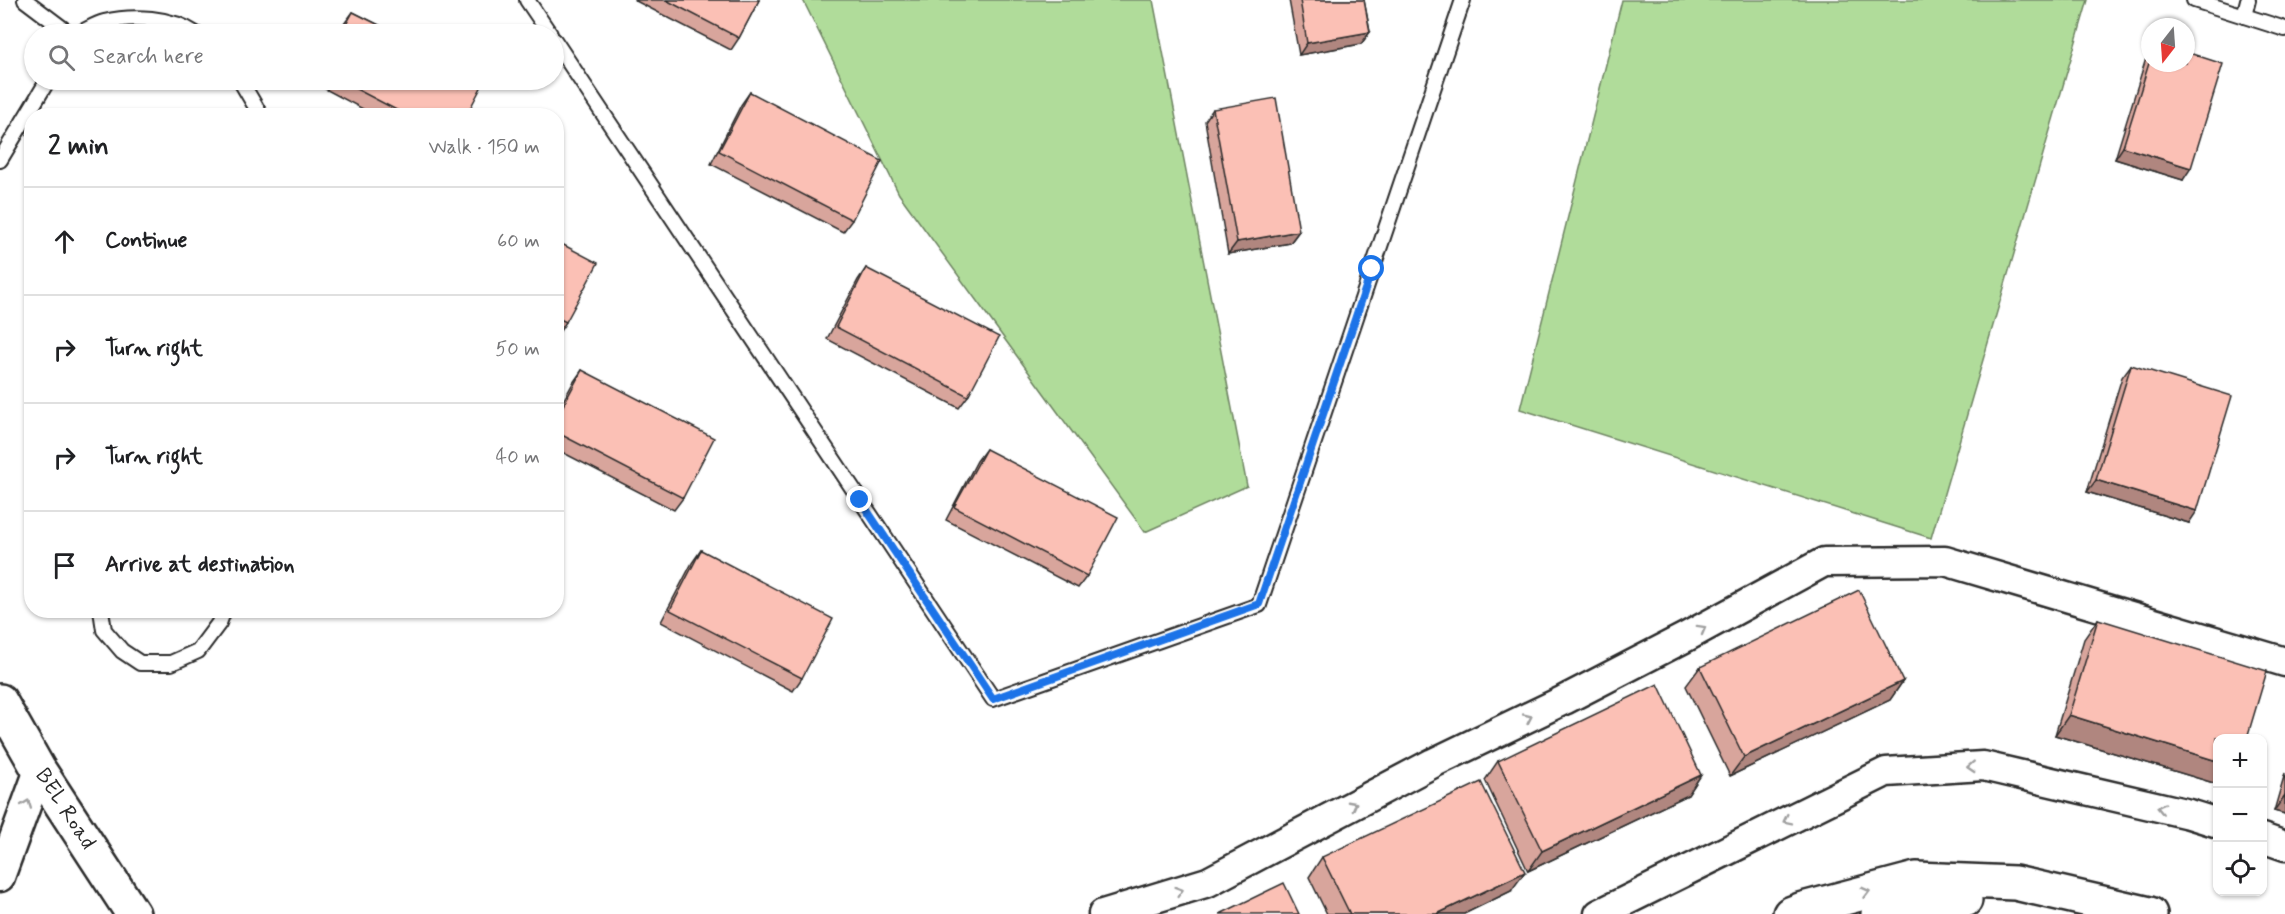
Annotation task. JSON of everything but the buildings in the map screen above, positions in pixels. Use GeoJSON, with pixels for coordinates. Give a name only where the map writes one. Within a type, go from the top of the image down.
{"type":"FeatureCollection","features":[{"type":"Feature","properties":{"kind":"main road","name":"BEL Road"},"geometry":{"type":"LineString","coordinates":[[0,701],[39,770],[133,914]]}},
{"type":"Feature","properties":{"kind":"main road"},"geometry":{"type":"LineString","coordinates":[[1790,914],[1916,879],[2016,883],[2150,914]]}},
{"type":"Feature","properties":{"kind":"main road"},"geometry":{"type":"LineString","coordinates":[[1878,914],[1923,901],[2010,899],[2082,914]]}},
{"type":"Feature","properties":{"kind":"street"},"geometry":{"type":"LineString","coordinates":[[1103,914],[1208,882],[1433,763],[1564,700],[1686,637],[1824,562],[1945,561],[2285,662]]}},
{"type":"Feature","properties":{"kind":"street"},"geometry":{"type":"LineString","coordinates":[[1599,914],[1886,772],[1983,766],[2189,814],[2213,822]]}},
{"type":"Feature","properties":{"kind":"street"},"geometry":{"type":"LineString","coordinates":[[0,877],[39,770]]}},
{"type":"Feature","properties":{"kind":"street"},"geometry":{"type":"LineString","coordinates":[[2267,840],[2285,846]]}},
{"type":"Feature","properties":{"kind":"lane"},"geometry":{"type":"LineString","coordinates":[[25,0],[57,24]]}},
{"type":"Feature","properties":{"kind":"lane"},"geometry":{"type":"LineString","coordinates":[[526,0],[542,24]]}},
{"type":"Feature","properties":{"kind":"lane"},"geometry":{"type":"LineString","coordinates":[[564,55],[993,699],[1259,604],[1463,0]]}},
{"type":"Feature","properties":{"kind":"lane"},"geometry":{"type":"LineString","coordinates":[[2194,0],[2285,29]]}},
{"type":"Feature","properties":{"kind":"lane"},"geometry":{"type":"LineString","coordinates":[[2244,16],[2248,0]]}},
{"type":"Feature","properties":{"kind":"lane"},"geometry":{"type":"LineString","coordinates":[[99,24],[145,18],[172,24]]}},
{"type":"Feature","properties":{"kind":"lane"},"geometry":{"type":"LineString","coordinates":[[31,108],[42,90]]}},
{"type":"Feature","properties":{"kind":"lane"},"geometry":{"type":"LineString","coordinates":[[246,90],[256,108]]}},
{"type":"Feature","properties":{"kind":"lane"},"geometry":{"type":"LineString","coordinates":[[0,160],[24,120]]}},
{"type":"Feature","properties":{"kind":"lane"},"geometry":{"type":"LineString","coordinates":[[102,618],[104,630],[122,651],[140,663],[171,663],[198,651],[221,618]]}},
{"type":"Feature","properties":{"kind":"green space"},"geometry":{"type":"Polygon","coordinates":[[[803,0],[1153,0],[1247,486],[1145,532],[899,194],[803,0]]]}},
{"type":"Feature","properties":{"kind":"green space"},"geometry":{"type":"Polygon","coordinates":[[[1622,0],[2088,0],[1931,538],[1520,409],[1622,0]]]}},
{"type":"Feature","properties":{"kind":"route"},"geometry":{"type":"LineString","coordinates":[[860,500],[993,699],[1259,604],[1372,269]]}}]}
